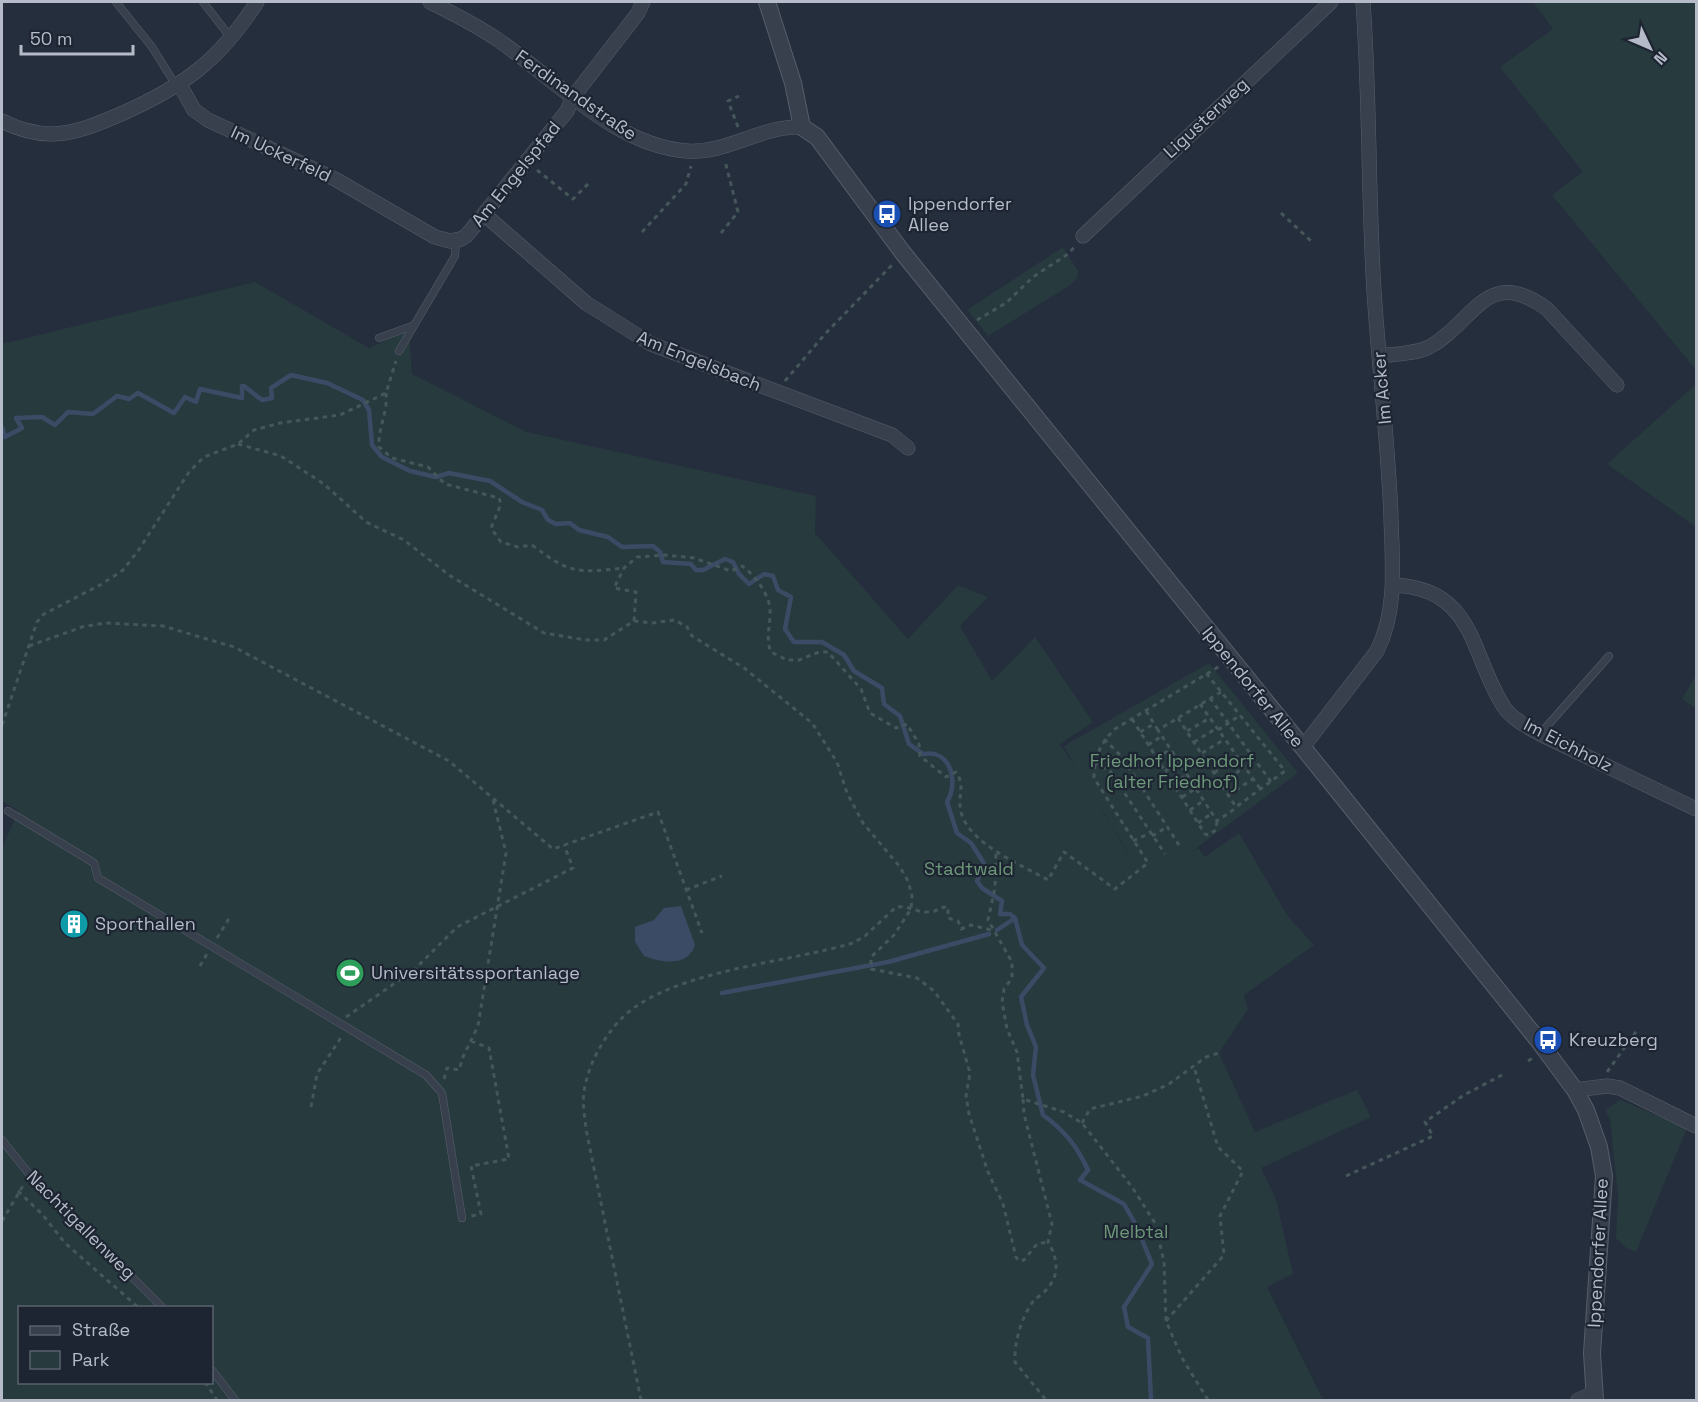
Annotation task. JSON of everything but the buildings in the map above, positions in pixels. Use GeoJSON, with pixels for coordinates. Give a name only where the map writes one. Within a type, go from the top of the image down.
{"type":"FeatureCollection","features":[{"type":"Feature","properties":{"kind":"street"},"geometry":{"type":"LineString","coordinates":[[2,121],[35,133],[64,134],[80,131],[135,109],[179,86],[231,38],[257,2]]}},
{"type":"Feature","properties":{"kind":"street","name":"Ferdinandstraße"},"geometry":{"type":"LineString","coordinates":[[430,2],[502,43],[573,97],[639,139],[678,150],[714,149],[787,126],[802,127]]}},
{"type":"Feature","properties":{"kind":"street","name":"Am Engelspfad"},"geometry":{"type":"LineString","coordinates":[[456,240],[467,235],[567,111],[573,97],[638,13],[643,2]]}},
{"type":"Feature","properties":{"kind":"street"},"geometry":{"type":"LineString","coordinates":[[767,2],[793,83],[802,127]]}},
{"type":"Feature","properties":{"kind":"street","name":"Ligusterweg"},"geometry":{"type":"LineString","coordinates":[[1083,236],[1332,2]]}},
{"type":"Feature","properties":{"kind":"street","name":"Im Acker"},"geometry":{"type":"LineString","coordinates":[[1303,747],[1377,651],[1386,634],[1393,585],[1389,472],[1373,263],[1369,82],[1363,2]]}},
{"type":"Feature","properties":{"kind":"street","name":"Im Uckerfeld"},"geometry":{"type":"LineString","coordinates":[[179,86],[194,110],[201,116],[335,179],[435,237],[456,240]]}},
{"type":"Feature","properties":{"kind":"street","name":"Ippendorfer Allee"},"geometry":{"type":"LineString","coordinates":[[802,127],[817,137],[903,254],[1303,747],[1538,1040],[1575,1090],[1586,1110],[1599,1146],[1604,1176],[1592,1353],[1594,1397]]}},
{"type":"Feature","properties":{"kind":"street","name":"Am Engelsbach"},"geometry":{"type":"LineString","coordinates":[[484,214],[553,276],[625,330],[682,358],[892,435],[908,448]]}},
{"type":"Feature","properties":{"kind":"street"},"geometry":{"type":"LineString","coordinates":[[1379,356],[1410,352],[1430,346],[1480,302],[1499,294],[1518,294],[1534,300],[1547,309],[1617,385]]}},
{"type":"Feature","properties":{"kind":"street","name":"Im Eichholz"},"geometry":{"type":"LineString","coordinates":[[1393,585],[1426,592],[1460,616],[1469,628],[1503,705],[1515,718],[1540,734],[1696,808]]}},
{"type":"Feature","properties":{"kind":"street"},"geometry":{"type":"LineString","coordinates":[[1575,1090],[1620,1088],[1696,1126]]}},
{"type":"Feature","properties":{"kind":"street"},"geometry":{"type":"LineString","coordinates":[[1578,1401],[1594,1397]]}},
{"type":"Feature","properties":{"kind":"lane","name":"Im Uckerfeld"},"geometry":{"type":"LineString","coordinates":[[116,2],[179,86]]}},
{"type":"Feature","properties":{"kind":"lane"},"geometry":{"type":"LineString","coordinates":[[203,2],[231,38]]}},
{"type":"Feature","properties":{"kind":"lane","name":"Am Engelspfad"},"geometry":{"type":"LineString","coordinates":[[399,351],[455,256],[456,240]]}},
{"type":"Feature","properties":{"kind":"lane"},"geometry":{"type":"LineString","coordinates":[[379,338],[412,326]]}},
{"type":"Feature","properties":{"kind":"lane"},"geometry":{"type":"LineString","coordinates":[[1540,734],[1609,656]]}},
{"type":"Feature","properties":{"kind":"lane"},"geometry":{"type":"LineString","coordinates":[[8,811],[94,863],[98,878],[426,1075],[442,1093],[462,1218]]}},
{"type":"Feature","properties":{"kind":"lane","name":"Nachtigallenweg"},"geometry":{"type":"LineString","coordinates":[[2,1140],[30,1175],[161,1306]]}},
{"type":"Feature","properties":{"kind":"lane"},"geometry":{"type":"LineString","coordinates":[[213,1371],[235,1401]]}},
{"type":"Feature","properties":{"kind":"path"},"geometry":{"type":"LineString","coordinates":[[737,126],[728,101],[739,96]]}},
{"type":"Feature","properties":{"kind":"path"},"geometry":{"type":"LineString","coordinates":[[526,161],[573,199],[588,183]]}},
{"type":"Feature","properties":{"kind":"path"},"geometry":{"type":"LineString","coordinates":[[721,233],[738,212],[725,161]]}},
{"type":"Feature","properties":{"kind":"path"},"geometry":{"type":"LineString","coordinates":[[642,232],[686,184],[691,166]]}},
{"type":"Feature","properties":{"kind":"path"},"geometry":{"type":"LineString","coordinates":[[1281,213],[1311,241]]}},
{"type":"Feature","properties":{"kind":"path"},"geometry":{"type":"LineString","coordinates":[[976,321],[1001,307],[1033,277],[1073,249]]}},
{"type":"Feature","properties":{"kind":"path"},"geometry":{"type":"LineString","coordinates":[[777,392],[825,334],[895,262]]}},
{"type":"Feature","properties":{"kind":"path"},"geometry":{"type":"LineString","coordinates":[[399,351],[386,393],[388,409],[378,432],[379,447],[392,458],[428,467],[440,476],[445,484],[499,498],[501,504],[491,528],[494,535],[507,546],[532,545],[560,566],[585,572],[624,568]]}},
{"type":"Feature","properties":{"kind":"path"},"geometry":{"type":"LineString","coordinates":[[2,725],[37,622],[44,614],[102,584],[123,570],[138,551],[189,472],[204,457],[238,444],[254,430],[352,411],[386,393]]}},
{"type":"Feature","properties":{"kind":"path"},"geometry":{"type":"LineString","coordinates":[[238,444],[281,456],[324,484],[366,522],[404,540],[449,574],[544,633],[586,640],[604,640],[634,621],[652,623],[675,620],[687,627],[692,636],[744,668],[812,723],[837,762],[848,793],[863,823],[908,881],[912,896],[911,909],[894,935],[869,962],[871,969],[917,978],[934,991],[955,1018],[970,1073],[966,1096],[969,1114],[988,1172],[1003,1204],[1016,1257],[1019,1261],[1024,1260],[1036,1244],[1048,1242]]}},
{"type":"Feature","properties":{"kind":"path"},"geometry":{"type":"LineString","coordinates":[[634,621],[636,592],[614,588],[624,568],[637,557],[666,555],[694,558],[731,571],[741,567],[751,572],[769,601],[768,644],[771,652],[787,660],[799,660],[819,652],[828,652],[861,689],[870,713],[896,728],[906,724],[921,750],[920,756],[946,777],[956,772],[963,781],[961,813],[975,833],[996,854],[1048,880],[1064,852],[1114,889],[1148,863],[1094,778],[1094,762],[1104,739],[1146,710],[1231,659]]}},
{"type":"Feature","properties":{"kind":"path"},"geometry":{"type":"LineString","coordinates":[[29,646],[82,627],[105,623],[163,626],[234,647],[449,761],[553,849],[658,812],[702,933]]}},
{"type":"Feature","properties":{"kind":"path"},"geometry":{"type":"LineString","coordinates":[[1206,673],[1285,771],[1217,821]]}},
{"type":"Feature","properties":{"kind":"path"},"geometry":{"type":"LineString","coordinates":[[1158,730],[1221,692]]}},
{"type":"Feature","properties":{"kind":"path"},"geometry":{"type":"LineString","coordinates":[[1210,698],[1271,782]]}},
{"type":"Feature","properties":{"kind":"path"},"geometry":{"type":"LineString","coordinates":[[1200,704],[1261,790]]}},
{"type":"Feature","properties":{"kind":"path"},"geometry":{"type":"LineString","coordinates":[[1132,719],[1198,823],[1208,835],[1216,830],[1217,821],[1146,710]]}},
{"type":"Feature","properties":{"kind":"path"},"geometry":{"type":"LineString","coordinates":[[1194,742],[1239,716]]}},
{"type":"Feature","properties":{"kind":"path"},"geometry":{"type":"LineString","coordinates":[[1178,718],[1236,807]]}},
{"type":"Feature","properties":{"kind":"path"},"geometry":{"type":"LineString","coordinates":[[1187,731],[1210,718]]}},
{"type":"Feature","properties":{"kind":"path"},"geometry":{"type":"LineString","coordinates":[[1140,732],[1154,724]]}},
{"type":"Feature","properties":{"kind":"path"},"geometry":{"type":"LineString","coordinates":[[1148,745],[1162,736]]}},
{"type":"Feature","properties":{"kind":"path"},"geometry":{"type":"LineString","coordinates":[[1104,739],[1122,758],[1179,845]]}},
{"type":"Feature","properties":{"kind":"path"},"geometry":{"type":"LineString","coordinates":[[1202,753],[1225,739]]}},
{"type":"Feature","properties":{"kind":"path"},"geometry":{"type":"LineString","coordinates":[[1156,758],[1170,750]]}},
{"type":"Feature","properties":{"kind":"path"},"geometry":{"type":"LineString","coordinates":[[1214,772],[1237,756]]}},
{"type":"Feature","properties":{"kind":"path"},"geometry":{"type":"LineString","coordinates":[[1094,762],[1110,771],[1165,854]]}},
{"type":"Feature","properties":{"kind":"path"},"geometry":{"type":"LineString","coordinates":[[1165,771],[1179,762]]}},
{"type":"Feature","properties":{"kind":"path"},"geometry":{"type":"LineString","coordinates":[[1221,783],[1245,767]]}},
{"type":"Feature","properties":{"kind":"path"},"geometry":{"type":"LineString","coordinates":[[1173,783],[1187,775]]}},
{"type":"Feature","properties":{"kind":"path"},"geometry":{"type":"LineString","coordinates":[[1228,795],[1253,779]]}},
{"type":"Feature","properties":{"kind":"path"},"geometry":{"type":"LineString","coordinates":[[1182,798],[1196,789]]}},
{"type":"Feature","properties":{"kind":"path"},"geometry":{"type":"LineString","coordinates":[[442,1093],[447,1068],[459,1070],[478,1026],[506,854],[493,798]]}},
{"type":"Feature","properties":{"kind":"path"},"geometry":{"type":"LineString","coordinates":[[1190,810],[1204,801]]}},
{"type":"Feature","properties":{"kind":"path"},"geometry":{"type":"LineString","coordinates":[[1198,823],[1212,814]]}},
{"type":"Feature","properties":{"kind":"path"},"geometry":{"type":"LineString","coordinates":[[1133,841],[1167,827]]}},
{"type":"Feature","properties":{"kind":"path"},"geometry":{"type":"LineString","coordinates":[[311,1107],[318,1074],[344,1025],[414,970],[457,927],[573,868],[564,845]]}},
{"type":"Feature","properties":{"kind":"path"},"geometry":{"type":"LineString","coordinates":[[996,854],[995,888],[988,920],[991,930],[1012,962],[1012,978],[1005,989],[1002,1002],[1007,1029],[1017,1052],[1024,1114],[1052,1224],[1048,1242],[1054,1252],[1057,1266],[1047,1290],[1033,1301],[1025,1316],[1014,1354],[1015,1362],[1046,1401]]}},
{"type":"Feature","properties":{"kind":"path"},"geometry":{"type":"LineString","coordinates":[[686,890],[722,876]]}},
{"type":"Feature","properties":{"kind":"path"},"geometry":{"type":"LineString","coordinates":[[641,1401],[586,1129],[584,1092],[594,1059],[622,1017],[637,1005],[666,990],[732,970],[853,943],[865,936],[896,907],[907,906],[924,912],[948,907],[948,918],[958,921],[961,930],[970,925],[991,930]]}},
{"type":"Feature","properties":{"kind":"path"},"geometry":{"type":"LineString","coordinates":[[1595,1088],[1638,1029]]}},
{"type":"Feature","properties":{"kind":"path"},"geometry":{"type":"LineString","coordinates":[[462,1218],[481,1214],[469,1166],[509,1159],[489,1048],[471,1041]]}},
{"type":"Feature","properties":{"kind":"path"},"geometry":{"type":"LineString","coordinates":[[1082,1123],[1090,1109],[1143,1096],[1194,1067],[1206,1057],[1219,1053]]}},
{"type":"Feature","properties":{"kind":"path"},"geometry":{"type":"LineString","coordinates":[[1166,1321],[1224,1255],[1220,1216],[1243,1171],[1218,1147],[1194,1067]]}},
{"type":"Feature","properties":{"kind":"path"},"geometry":{"type":"LineString","coordinates":[[1601,1071],[1610,1067]]}},
{"type":"Feature","properties":{"kind":"path"},"geometry":{"type":"LineString","coordinates":[[1346,1176],[1433,1136],[1425,1122],[1464,1095],[1502,1075]]}},
{"type":"Feature","properties":{"kind":"path"},"geometry":{"type":"LineString","coordinates":[[1023,1100],[1064,1112],[1082,1123],[1132,1187],[1155,1223],[1164,1262],[1166,1321],[1182,1358],[1208,1401]]}},
{"type":"Feature","properties":{"kind":"path"},"geometry":{"type":"LineString","coordinates":[[2,1221],[18,1191],[30,1175]]}},
{"type":"Feature","properties":{"kind":"path"},"geometry":{"type":"LineString","coordinates":[[18,1191],[42,1214],[65,1243],[138,1306]]}},
{"type":"Feature","properties":{"kind":"path"},"geometry":{"type":"LineString","coordinates":[[206,1384],[218,1401]]}},
{"type":"Feature","properties":{"kind":"green space"},"geometry":{"type":"Polygon","coordinates":[[[1533,2],[1696,2],[1696,370],[1552,195],[1583,172],[1500,67],[1553,29],[1533,2]]]}},
{"type":"Feature","properties":{"kind":"green space"},"geometry":{"type":"Polygon","coordinates":[[[1063,247],[1078,271],[1077,278],[1069,286],[988,336],[967,310],[1063,247]]]}},
{"type":"Feature","properties":{"kind":"green space"},"geometry":{"type":"Polygon","coordinates":[[[255,282],[369,348],[409,329],[412,374],[527,432],[816,496],[815,533],[908,639],[958,585],[988,597],[960,626],[992,681],[1035,637],[1093,722],[1060,744],[1075,766],[1064,746],[1209,663],[1298,773],[1191,852],[1198,848],[1205,857],[1239,833],[1287,915],[1314,945],[1244,995],[1248,1009],[1219,1053],[1255,1132],[1357,1090],[1371,1117],[1261,1168],[1276,1199],[1293,1274],[1267,1287],[1323,1400],[2,1400],[2,847],[19,811],[2,801],[2,344],[255,282]]]}},
{"type":"Feature","properties":{"kind":"green space"},"geometry":{"type":"Polygon","coordinates":[[[1696,384],[1696,527],[1607,464],[1696,384]]]}},
{"type":"Feature","properties":{"kind":"green space"},"geometry":{"type":"Polygon","coordinates":[[[1696,675],[1696,708],[1682,699],[1696,675]]]}},
{"type":"Feature","properties":{"kind":"green space"},"geometry":{"type":"Polygon","coordinates":[[[1620,1100],[1687,1128],[1636,1252],[1626,1248],[1616,1238],[1618,1196],[1610,1119],[1605,1110],[1620,1100]]]}},
{"type":"Feature","properties":{"kind":"water"},"geometry":{"type":"Polygon","coordinates":[[[681,906],[695,945],[692,952],[681,960],[674,961],[644,956],[635,942],[635,927],[654,920],[664,908],[681,906]]]}},
{"type":"Feature","properties":{"kind":"waterway"},"geometry":{"type":"LineString","coordinates":[[2,427],[5,437],[22,428],[16,418],[42,417],[55,425],[68,412],[93,414],[117,396],[129,399],[138,393],[174,413],[185,397],[196,402],[200,389],[242,398],[242,386],[244,386],[262,400],[272,398],[271,388],[291,375],[327,383],[363,400],[369,410],[372,445],[382,457],[410,471],[436,477],[449,473],[490,481],[522,502],[542,510],[548,520],[556,524],[570,523],[579,530],[608,537],[622,547],[653,546],[660,552],[663,562],[691,564],[696,570],[703,570],[725,559],[733,562],[739,574],[749,584],[764,574],[773,576],[778,590],[791,597],[785,629],[794,642],[822,642],[844,655],[854,671],[882,688],[884,704],[900,716],[909,744],[923,754],[933,754],[946,762],[952,777],[951,794],[947,802],[957,833],[971,843],[985,865],[977,881],[982,888],[1002,901],[1000,914],[1010,914],[1015,918],[1022,945],[1044,968],[1021,997],[1027,1025],[1036,1047],[1033,1075],[1043,1115],[1069,1139],[1088,1170],[1080,1180],[1124,1204],[1136,1225],[1152,1264],[1124,1307],[1128,1327],[1148,1338],[1151,1400]]}},
{"type":"Feature","properties":{"kind":"waterway"},"geometry":{"type":"LineString","coordinates":[[997,930],[1015,918]]}},
{"type":"Feature","properties":{"kind":"waterway"},"geometry":{"type":"LineString","coordinates":[[722,993],[888,962],[989,934]]}},
{"type":"Feature","properties":{"kind":"place","name":"Ippendorfer Allee"},"geometry":{"type":"Point","coordinates":[887,214]}},
{"type":"Feature","properties":{"kind":"place","name":"Sporthallen"},"geometry":{"type":"Point","coordinates":[74,924]}},
{"type":"Feature","properties":{"kind":"place","name":"Universitätssportanlage"},"geometry":{"type":"Point","coordinates":[350,973]}},
{"type":"Feature","properties":{"kind":"place","name":"Kreuzberg"},"geometry":{"type":"Point","coordinates":[1548,1040]}},
{"type":"Feature","properties":{"kind":"park label","name":"Friedhof Ippendorf (alter Friedhof)"},"geometry":{"type":"Point","coordinates":[1172,771]}},
{"type":"Feature","properties":{"kind":"park label","name":"Stadtwald"},"geometry":{"type":"Point","coordinates":[969,869]}},
{"type":"Feature","properties":{"kind":"park label","name":"Melbtal"},"geometry":{"type":"Point","coordinates":[1136,1232]}}]}
